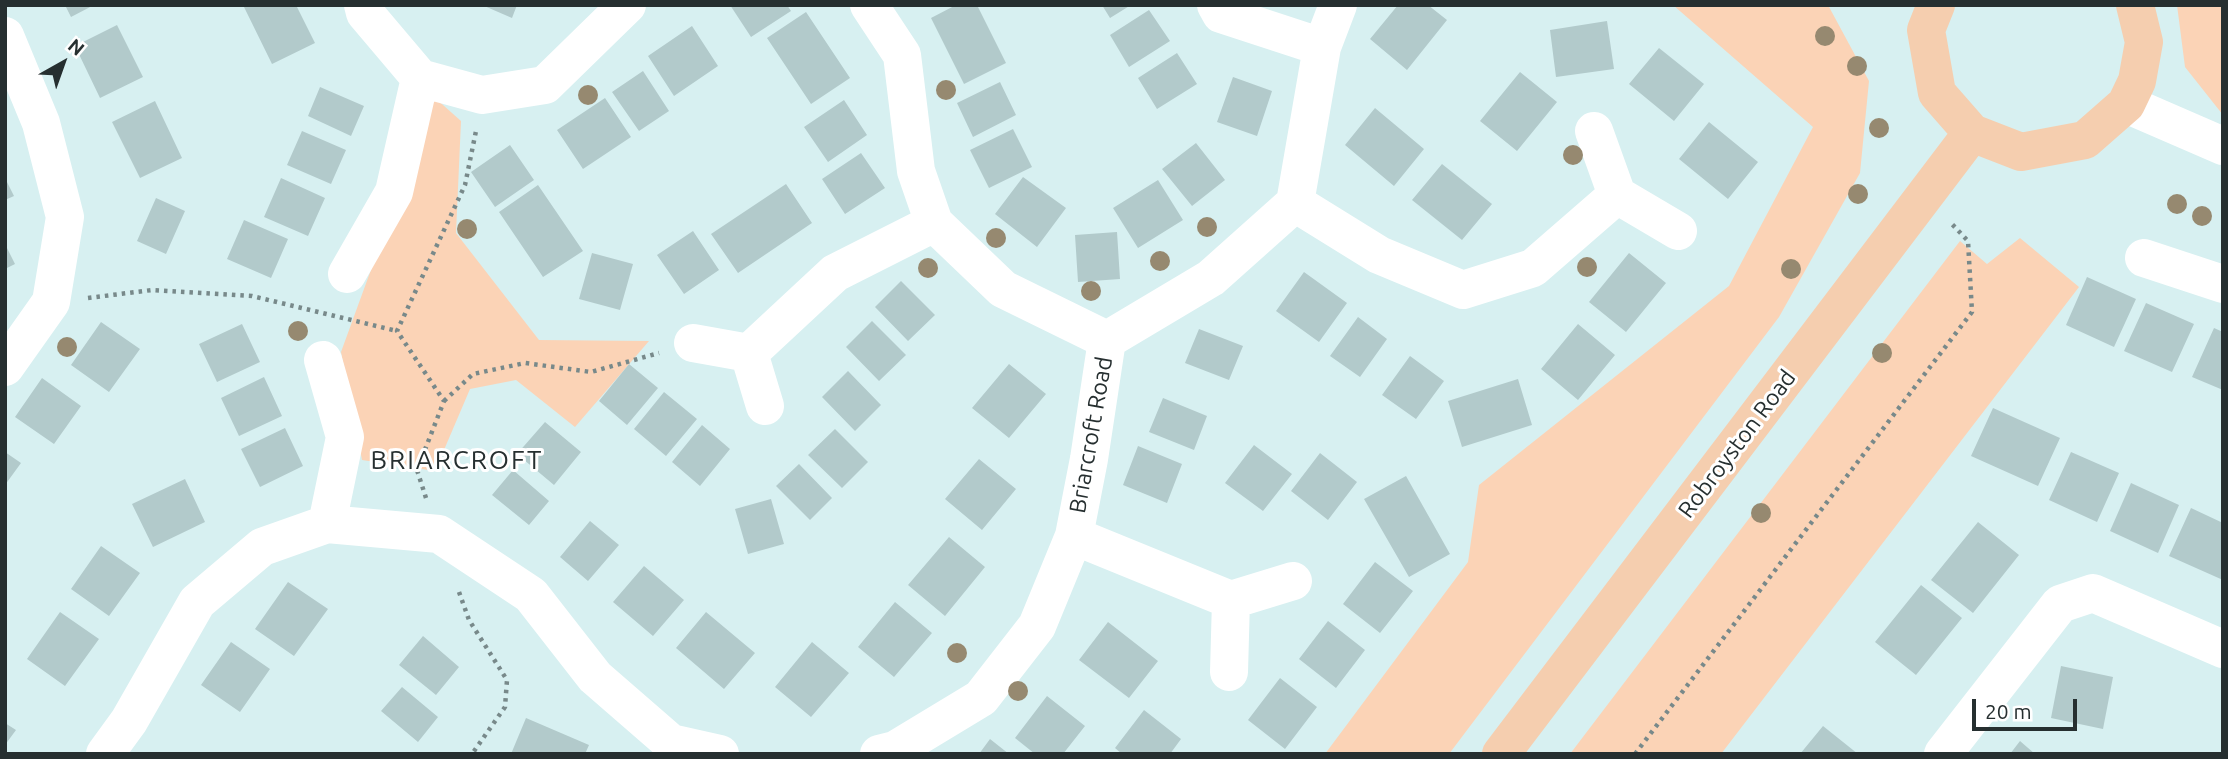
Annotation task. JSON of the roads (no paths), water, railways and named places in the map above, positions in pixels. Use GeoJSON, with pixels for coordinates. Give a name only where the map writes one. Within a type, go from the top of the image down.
{"type":"FeatureCollection","features":[{"type":"Feature","properties":{"kind":"main road"},"geometry":{"type":"LineString","coordinates":[[1936,5],[1926,30],[1937,93],[1972,133],[2021,152],[2085,140],[2126,104],[2137,81],[2144,42],[2135,5]]}},
{"type":"Feature","properties":{"kind":"main road","name":"Robroyston Road"},"geometry":{"type":"LineString","coordinates":[[1501,754],[1972,133]]}},
{"type":"Feature","properties":{"kind":"street"},"geometry":{"type":"LineString","coordinates":[[363,5],[365,13],[420,78],[482,95],[545,85],[627,5]]}},
{"type":"Feature","properties":{"kind":"street"},"geometry":{"type":"LineString","coordinates":[[869,5],[902,55],[916,171],[934,223],[1003,289],[1107,340]]}},
{"type":"Feature","properties":{"kind":"street"},"geometry":{"type":"LineString","coordinates":[[1216,5],[1221,13],[1322,47]]}},
{"type":"Feature","properties":{"kind":"street"},"geometry":{"type":"LineString","coordinates":[[1338,5],[1322,47],[1296,203],[1379,255],[1463,290],[1533,268],[1617,195]]}},
{"type":"Feature","properties":{"kind":"street"},"geometry":{"type":"LineString","coordinates":[[5,36],[41,123],[65,217],[51,302],[5,367]]}},
{"type":"Feature","properties":{"kind":"street"},"geometry":{"type":"LineString","coordinates":[[347,274],[394,192],[420,78]]}},
{"type":"Feature","properties":{"kind":"street"},"geometry":{"type":"LineString","coordinates":[[2126,104],[2223,146]]}},
{"type":"Feature","properties":{"kind":"street"},"geometry":{"type":"LineString","coordinates":[[1594,131],[1617,195],[1678,232]]}},
{"type":"Feature","properties":{"kind":"street","name":"Briarcroft Road"},"geometry":{"type":"LineString","coordinates":[[878,754],[895,750],[981,698],[1037,626],[1074,536],[1107,340],[1211,278],[1296,203]]}},
{"type":"Feature","properties":{"kind":"street"},"geometry":{"type":"LineString","coordinates":[[750,353],[835,273],[934,223]]}},
{"type":"Feature","properties":{"kind":"street"},"geometry":{"type":"LineString","coordinates":[[2144,258],[2223,284]]}},
{"type":"Feature","properties":{"kind":"street"},"geometry":{"type":"LineString","coordinates":[[693,343],[750,353]]}},
{"type":"Feature","properties":{"kind":"street"},"geometry":{"type":"LineString","coordinates":[[750,353],[765,406]]}},
{"type":"Feature","properties":{"kind":"street"},"geometry":{"type":"LineString","coordinates":[[323,360],[345,437],[327,524]]}},
{"type":"Feature","properties":{"kind":"street"},"geometry":{"type":"LineString","coordinates":[[105,754],[129,721],[197,602],[262,547],[327,524],[439,534],[531,595],[595,677],[671,743],[720,754]]}},
{"type":"Feature","properties":{"kind":"street"},"geometry":{"type":"LineString","coordinates":[[1074,536],[1231,600],[1293,581]]}},
{"type":"Feature","properties":{"kind":"street"},"geometry":{"type":"LineString","coordinates":[[1943,754],[2060,604],[2094,593],[2223,649]]}},
{"type":"Feature","properties":{"kind":"street"},"geometry":{"type":"LineString","coordinates":[[1228,672],[1231,600]]}},
{"type":"Feature","properties":{"kind":"district","name":"BRIARCROFT"},"geometry":{"type":"Point","coordinates":[457,460]}}]}
